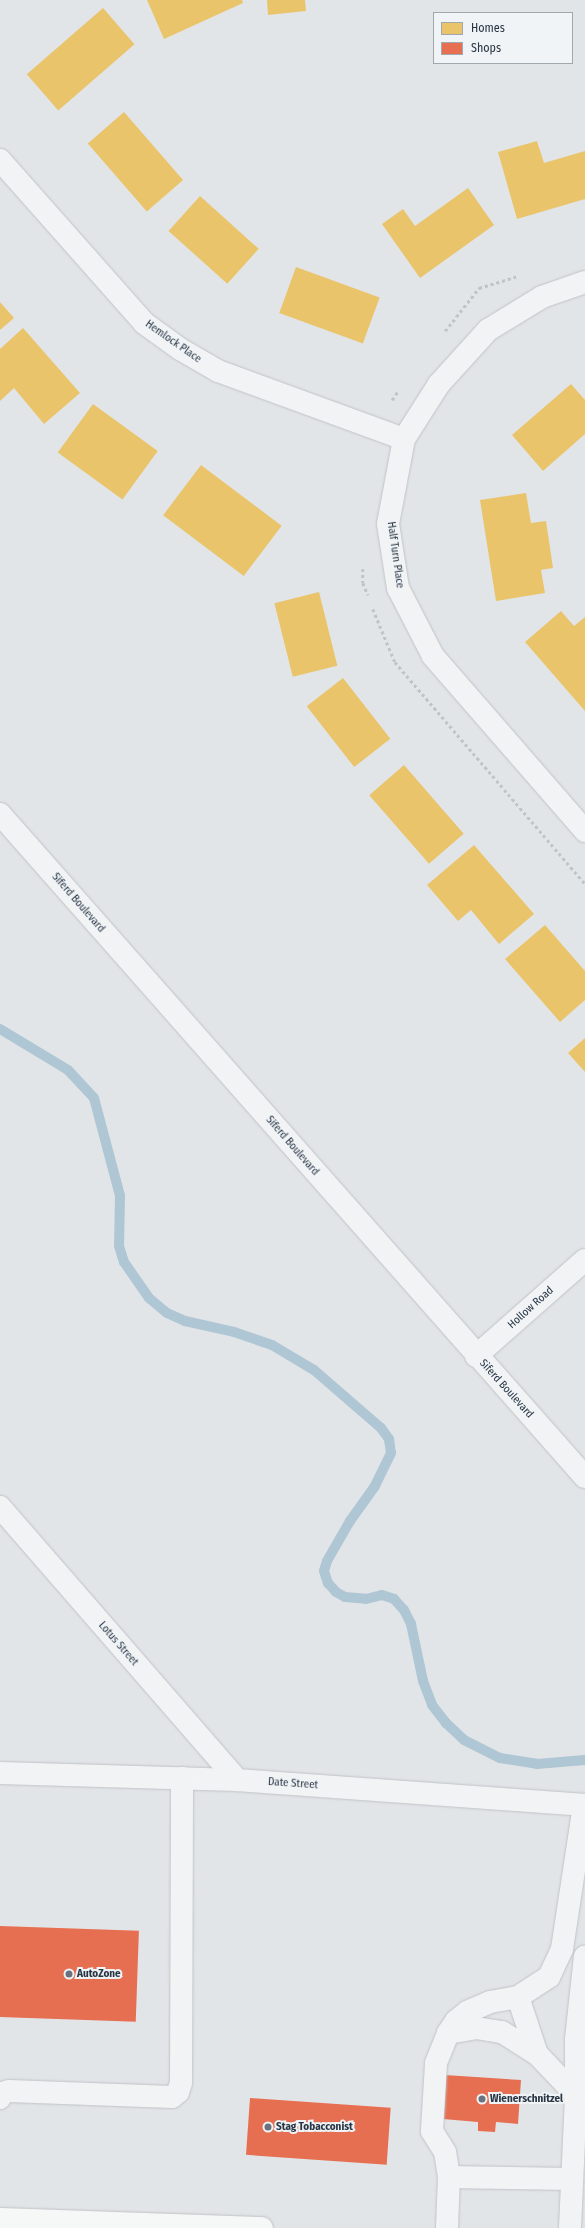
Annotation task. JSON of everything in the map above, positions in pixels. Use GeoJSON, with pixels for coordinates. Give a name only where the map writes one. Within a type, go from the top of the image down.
{"type":"FeatureCollection","features":[{"type":"Feature","properties":{"kind":"main road"},"geometry":{"type":"LineString","coordinates":[[0,2219],[262,2228]]}},
{"type":"Feature","properties":{"kind":"street","name":"Hemlock Place"},"geometry":{"type":"LineString","coordinates":[[0,160],[144,323],[180,349],[218,372],[404,439]]}},
{"type":"Feature","properties":{"kind":"street","name":"Half Turn Place"},"geometry":{"type":"LineString","coordinates":[[585,282],[542,298],[488,330],[439,384],[404,439],[388,524],[398,588],[433,656],[585,831]]}},
{"type":"Feature","properties":{"kind":"street","name":"Siferd Boulevard"},"geometry":{"type":"LineString","coordinates":[[0,814],[476,1356],[585,1477]]}},
{"type":"Feature","properties":{"kind":"street","name":"Hollow Road"},"geometry":{"type":"LineString","coordinates":[[476,1356],[585,1260]]}},
{"type":"Feature","properties":{"kind":"street","name":"Lotus Street"},"geometry":{"type":"LineString","coordinates":[[0,1508],[237,1780]]}},
{"type":"Feature","properties":{"kind":"street","name":"Date Street"},"geometry":{"type":"LineString","coordinates":[[0,1773],[237,1780],[585,1805]]}},
{"type":"Feature","properties":{"kind":"street"},"geometry":{"type":"LineString","coordinates":[[0,2098],[2,2093],[9,2090],[172,2097],[178,2092],[181,2083],[182,1778]]}},
{"type":"Feature","properties":{"kind":"street"},"geometry":{"type":"LineString","coordinates":[[447,2228],[449,2177],[445,2152],[432,2131],[436,2063],[448,2033],[456,2021],[467,2012],[490,2002],[518,1998],[549,1977],[562,1949],[585,1805]]}},
{"type":"Feature","properties":{"kind":"street"},"geometry":{"type":"LineString","coordinates":[[570,2228],[576,2094],[576,2039],[585,1956]]}},
{"type":"Feature","properties":{"kind":"street"},"geometry":{"type":"LineString","coordinates":[[518,1998],[537,2054]]}},
{"type":"Feature","properties":{"kind":"street"},"geometry":{"type":"LineString","coordinates":[[448,2033],[476,2028],[502,2032],[537,2054],[576,2094]]}},
{"type":"Feature","properties":{"kind":"street"},"geometry":{"type":"LineString","coordinates":[[449,2177],[571,2179]]}},
{"type":"Feature","properties":{"kind":"path"},"geometry":{"type":"LineString","coordinates":[[441,336],[479,288],[524,274]]}},
{"type":"Feature","properties":{"kind":"path"},"geometry":{"type":"LineString","coordinates":[[380,430],[393,397],[403,385]]}},
{"type":"Feature","properties":{"kind":"path"},"geometry":{"type":"LineString","coordinates":[[364,568],[363,583],[369,597]]}},
{"type":"Feature","properties":{"kind":"path"},"geometry":{"type":"LineString","coordinates":[[372,604],[395,662],[585,884]]}},
{"type":"Feature","properties":{"kind":"building: Homes"},"geometry":{"type":"Polygon","coordinates":[[[147,0],[242,0],[243,3],[164,39],[147,0]]]}},
{"type":"Feature","properties":{"kind":"building: Homes"},"geometry":{"type":"Polygon","coordinates":[[[267,0],[305,0],[306,11],[268,15],[267,0]]]}},
{"type":"Feature","properties":{"kind":"building: Homes"},"geometry":{"type":"Polygon","coordinates":[[[103,8],[134,44],[58,110],[27,74],[103,8]]]}},
{"type":"Feature","properties":{"kind":"building: Homes"},"geometry":{"type":"Polygon","coordinates":[[[124,112],[183,180],[147,211],[88,143],[124,112]]]}},
{"type":"Feature","properties":{"kind":"building: Homes"},"geometry":{"type":"Polygon","coordinates":[[[537,141],[544,163],[585,151],[585,199],[517,219],[498,152],[537,141]]]}},
{"type":"Feature","properties":{"kind":"building: Homes"},"geometry":{"type":"Polygon","coordinates":[[[468,188],[494,225],[420,278],[382,224],[403,209],[415,226],[468,188]]]}},
{"type":"Feature","properties":{"kind":"building: Homes"},"geometry":{"type":"Polygon","coordinates":[[[200,196],[259,249],[227,284],[169,231],[200,196]]]}},
{"type":"Feature","properties":{"kind":"building: Homes"},"geometry":{"type":"Polygon","coordinates":[[[296,267],[380,297],[363,343],[279,313],[296,267]]]}},
{"type":"Feature","properties":{"kind":"building: Homes"},"geometry":{"type":"Polygon","coordinates":[[[0,302],[14,318],[0,330],[0,302]]]}},
{"type":"Feature","properties":{"kind":"building: Homes"},"geometry":{"type":"Polygon","coordinates":[[[23,328],[80,393],[44,424],[14,388],[0,401],[0,349],[23,328]]]}},
{"type":"Feature","properties":{"kind":"building: Homes"},"geometry":{"type":"Polygon","coordinates":[[[571,384],[585,400],[585,434],[543,471],[512,435],[571,384]]]}},
{"type":"Feature","properties":{"kind":"building: Homes"},"geometry":{"type":"Polygon","coordinates":[[[93,404],[158,451],[122,500],[58,453],[93,404]]]}},
{"type":"Feature","properties":{"kind":"building: Homes"},"geometry":{"type":"Polygon","coordinates":[[[201,465],[282,526],[244,576],[163,515],[201,465]]]}},
{"type":"Feature","properties":{"kind":"building: Homes"},"geometry":{"type":"Polygon","coordinates":[[[526,493],[531,523],[546,521],[553,568],[541,570],[545,593],[496,601],[480,500],[526,493]]]}},
{"type":"Feature","properties":{"kind":"building: Homes"},"geometry":{"type":"Polygon","coordinates":[[[319,592],[337,666],[293,677],[274,603],[319,592]]]}},
{"type":"Feature","properties":{"kind":"building: Homes"},"geometry":{"type":"Polygon","coordinates":[[[561,611],[574,626],[585,617],[585,711],[525,642],[561,611]]]}},
{"type":"Feature","properties":{"kind":"building: Homes"},"geometry":{"type":"Polygon","coordinates":[[[343,678],[390,739],[354,767],[307,706],[343,678]]]}},
{"type":"Feature","properties":{"kind":"building: Homes"},"geometry":{"type":"Polygon","coordinates":[[[404,765],[464,834],[429,864],[369,795],[404,765]]]}},
{"type":"Feature","properties":{"kind":"building: Homes"},"geometry":{"type":"Polygon","coordinates":[[[474,845],[534,914],[499,944],[471,910],[458,921],[427,885],[474,845]]]}},
{"type":"Feature","properties":{"kind":"building: Homes"},"geometry":{"type":"Polygon","coordinates":[[[545,925],[585,971],[585,1000],[560,1022],[505,959],[545,925]]]}},
{"type":"Feature","properties":{"kind":"building: Homes"},"geometry":{"type":"Polygon","coordinates":[[[585,1038],[585,1072],[568,1053],[585,1038]]]}},
{"type":"Feature","properties":{"kind":"building: Shops","name":"AutoZone"},"geometry":{"type":"Polygon","coordinates":[[[0,1926],[139,1931],[136,2022],[0,2017],[0,1926]]]}},
{"type":"Feature","properties":{"kind":"building: Shops","name":"Wienerschnitzel"},"geometry":{"type":"Polygon","coordinates":[[[445,2075],[521,2080],[518,2124],[496,2122],[495,2132],[478,2131],[478,2122],[443,2119],[445,2075]]]}},
{"type":"Feature","properties":{"kind":"building: Shops"},"geometry":{"type":"Polygon","coordinates":[[[250,2098],[391,2108],[387,2165],[246,2155],[250,2098]]]}},
{"type":"Feature","properties":{"kind":"waterway"},"geometry":{"type":"LineString","coordinates":[[0,1029],[68,1070],[94,1098],[120,1196],[119,1246],[124,1262],[149,1298],[167,1313],[185,1321],[234,1332],[272,1345],[314,1370],[381,1428],[389,1439],[391,1453],[375,1486],[350,1521],[327,1561],[324,1571],[328,1583],[336,1592],[345,1597],[366,1599],[382,1595],[394,1599],[404,1610],[411,1624],[423,1681],[432,1705],[446,1723],[464,1740],[500,1758],[537,1764],[585,1760]]}},
{"type":"Feature","properties":{"kind":"place","name":"AutoZone"},"geometry":{"type":"Point","coordinates":[69,1974]}},
{"type":"Feature","properties":{"kind":"place","name":"Wienerschnitzel"},"geometry":{"type":"Point","coordinates":[482,2099]}},
{"type":"Feature","properties":{"kind":"place","name":"Stag Tobacconist"},"geometry":{"type":"Point","coordinates":[268,2127]}}]}
